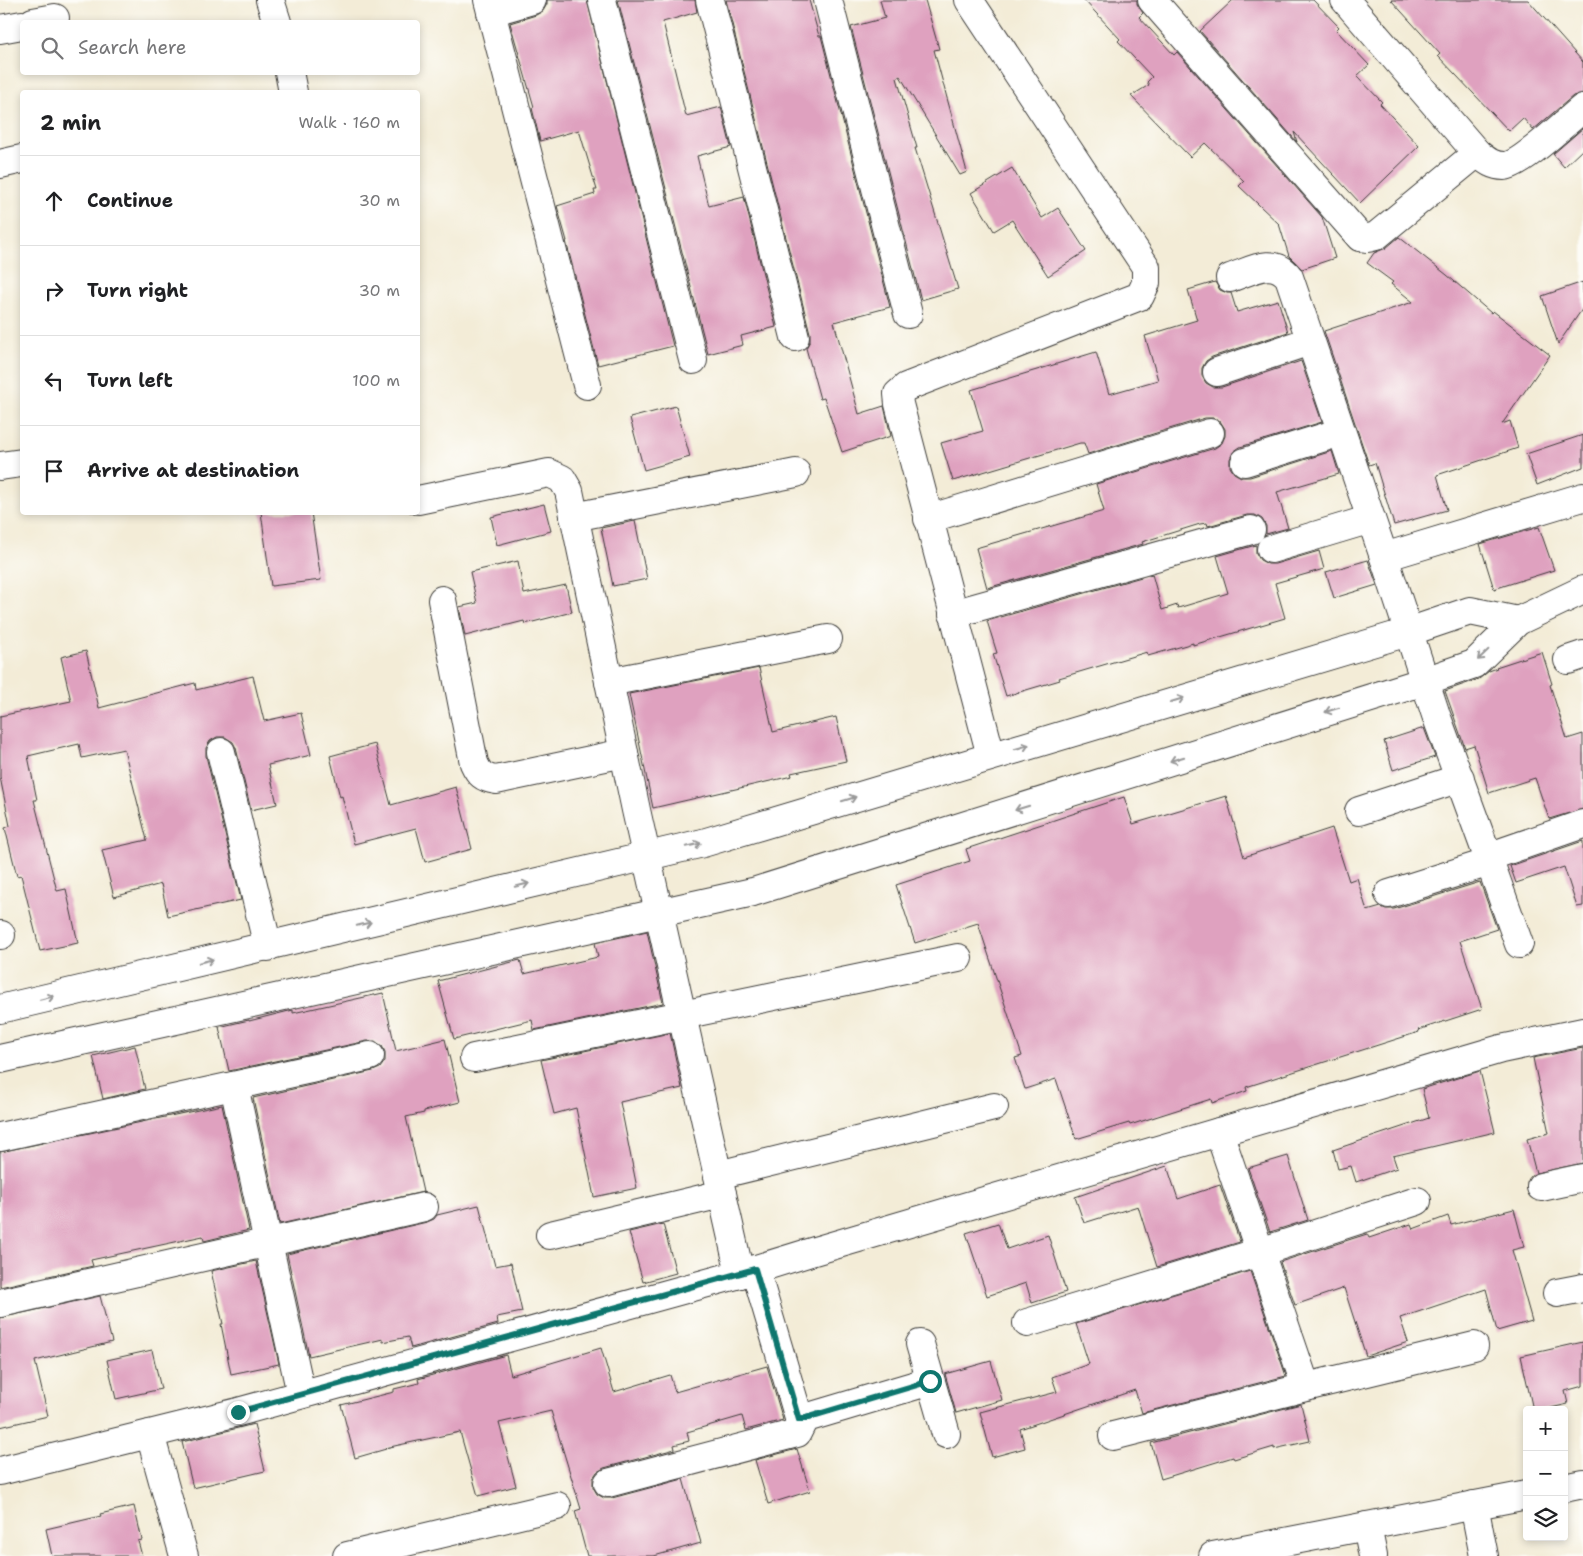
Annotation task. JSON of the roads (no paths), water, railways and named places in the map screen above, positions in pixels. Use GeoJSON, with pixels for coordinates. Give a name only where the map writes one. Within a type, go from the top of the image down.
{"type":"FeatureCollection","features":[{"type":"Feature","properties":{"kind":"street"},"geometry":{"type":"LineString","coordinates":[[270,0],[276,20]]}},
{"type":"Feature","properties":{"kind":"street"},"geometry":{"type":"LineString","coordinates":[[532,0],[489,6],[587,385]]}},
{"type":"Feature","properties":{"kind":"street"},"geometry":{"type":"LineString","coordinates":[[602,0],[693,360]]}},
{"type":"Feature","properties":{"kind":"street"},"geometry":{"type":"LineString","coordinates":[[710,0],[795,337]]}},
{"type":"Feature","properties":{"kind":"street"},"geometry":{"type":"LineString","coordinates":[[828,0],[908,314]]}},
{"type":"Feature","properties":{"kind":"street"},"geometry":{"type":"LineString","coordinates":[[969,0],[1146,267],[1146,283],[1140,296],[906,387],[898,394],[928,519],[991,756]]}},
{"type":"Feature","properties":{"kind":"street"},"geometry":{"type":"LineString","coordinates":[[1152,0],[1360,236],[1368,238],[1376,236],[1477,153]]}},
{"type":"Feature","properties":{"kind":"street"},"geometry":{"type":"LineString","coordinates":[[1345,0],[1477,153],[1490,164],[1506,166],[1520,160],[1583,108]]}},
{"type":"Feature","properties":{"kind":"street"},"geometry":{"type":"LineString","coordinates":[[0,29],[20,24]]}},
{"type":"Feature","properties":{"kind":"street"},"geometry":{"type":"LineString","coordinates":[[290,75],[293,90]]}},
{"type":"Feature","properties":{"kind":"street"},"geometry":{"type":"LineString","coordinates":[[0,164],[20,159]]}},
{"type":"Feature","properties":{"kind":"street"},"geometry":{"type":"LineString","coordinates":[[1230,278],[1275,265],[1283,270],[1289,278],[1408,632],[1519,944]]}},
{"type":"Feature","properties":{"kind":"street"},"geometry":{"type":"LineString","coordinates":[[1217,372],[1310,341]]}},
{"type":"Feature","properties":{"kind":"street"},"geometry":{"type":"LineString","coordinates":[[1245,462],[1341,432]]}},
{"type":"Feature","properties":{"kind":"street"},"geometry":{"type":"LineString","coordinates":[[928,519],[1210,433]]}},
{"type":"Feature","properties":{"kind":"street"},"geometry":{"type":"LineString","coordinates":[[0,466],[20,463]]}},
{"type":"Feature","properties":{"kind":"street"},"geometry":{"type":"LineString","coordinates":[[420,500],[548,473],[562,479],[569,491],[646,855],[720,1185],[801,1425],[797,1433],[608,1483]]}},
{"type":"Feature","properties":{"kind":"street"},"geometry":{"type":"LineString","coordinates":[[574,518],[796,474]]}},
{"type":"Feature","properties":{"kind":"street"},"geometry":{"type":"LineString","coordinates":[[1384,558],[1583,497]]}},
{"type":"Feature","properties":{"kind":"street"},"geometry":{"type":"LineString","coordinates":[[1271,549],[1371,519]]}},
{"type":"Feature","properties":{"kind":"street"},"geometry":{"type":"LineString","coordinates":[[953,614],[1251,530]]}},
{"type":"Feature","properties":{"kind":"street"},"geometry":{"type":"LineString","coordinates":[[0,1060],[753,892],[1474,664],[1518,621],[1583,590]]}},
{"type":"Feature","properties":{"kind":"street"},"geometry":{"type":"LineString","coordinates":[[442,600],[474,762],[479,773],[485,778],[496,780],[624,753]]}},
{"type":"Feature","properties":{"kind":"street"},"geometry":{"type":"LineString","coordinates":[[0,1009],[268,947],[703,842],[1408,632],[1470,611],[1518,621]]}},
{"type":"Feature","properties":{"kind":"street"},"geometry":{"type":"LineString","coordinates":[[609,682],[828,639]]}},
{"type":"Feature","properties":{"kind":"street"},"geometry":{"type":"LineString","coordinates":[[221,752],[268,947]]}},
{"type":"Feature","properties":{"kind":"street"},"geometry":{"type":"LineString","coordinates":[[1359,811],[1460,778]]}},
{"type":"Feature","properties":{"kind":"street"},"geometry":{"type":"LineString","coordinates":[[1389,894],[1489,860],[1583,824]]}},
{"type":"Feature","properties":{"kind":"street"},"geometry":{"type":"LineString","coordinates":[[474,1058],[958,958]]}},
{"type":"Feature","properties":{"kind":"street"},"geometry":{"type":"LineString","coordinates":[[0,1471],[238,1412],[748,1272],[1501,1049],[1583,1032]]}},
{"type":"Feature","properties":{"kind":"street"},"geometry":{"type":"LineString","coordinates":[[0,1137],[370,1056]]}},
{"type":"Feature","properties":{"kind":"street"},"geometry":{"type":"LineString","coordinates":[[234,1086],[301,1394]]}},
{"type":"Feature","properties":{"kind":"street"},"geometry":{"type":"LineString","coordinates":[[550,1235],[994,1107]]}},
{"type":"Feature","properties":{"kind":"street"},"geometry":{"type":"LineString","coordinates":[[1219,1132],[1306,1388]]}},
{"type":"Feature","properties":{"kind":"street"},"geometry":{"type":"LineString","coordinates":[[1541,1187],[1583,1178]]}},
{"type":"Feature","properties":{"kind":"street"},"geometry":{"type":"LineString","coordinates":[[1027,1323],[1260,1252],[1417,1201]]}},
{"type":"Feature","properties":{"kind":"street"},"geometry":{"type":"LineString","coordinates":[[0,1303],[424,1207]]}},
{"type":"Feature","properties":{"kind":"street"},"geometry":{"type":"LineString","coordinates":[[1557,1293],[1583,1288]]}},
{"type":"Feature","properties":{"kind":"street"},"geometry":{"type":"LineString","coordinates":[[920,1344],[946,1434]]}},
{"type":"Feature","properties":{"kind":"street"},"geometry":{"type":"LineString","coordinates":[[1113,1436],[1474,1346]]}},
{"type":"Feature","properties":{"kind":"street"},"geometry":{"type":"LineString","coordinates":[[799,1420],[930,1381]]}},
{"type":"Feature","properties":{"kind":"street"},"geometry":{"type":"LineString","coordinates":[[150,1434],[184,1556]]}},
{"type":"Feature","properties":{"kind":"street"},"geometry":{"type":"LineString","coordinates":[[1568,1487],[1583,1484]]}},
{"type":"Feature","properties":{"kind":"street"},"geometry":{"type":"LineString","coordinates":[[1213,1556],[1266,1551],[1367,1526],[1523,1496]]}},
{"type":"Feature","properties":{"kind":"street"},"geometry":{"type":"LineString","coordinates":[[1474,1505],[1484,1556]]}},
{"type":"Feature","properties":{"kind":"street"},"geometry":{"type":"LineString","coordinates":[[347,1556],[557,1506]]}},
{"type":"Feature","properties":{"kind":"street"},"geometry":{"type":"LineString","coordinates":[[1367,1526],[1373,1556]]}}]}
